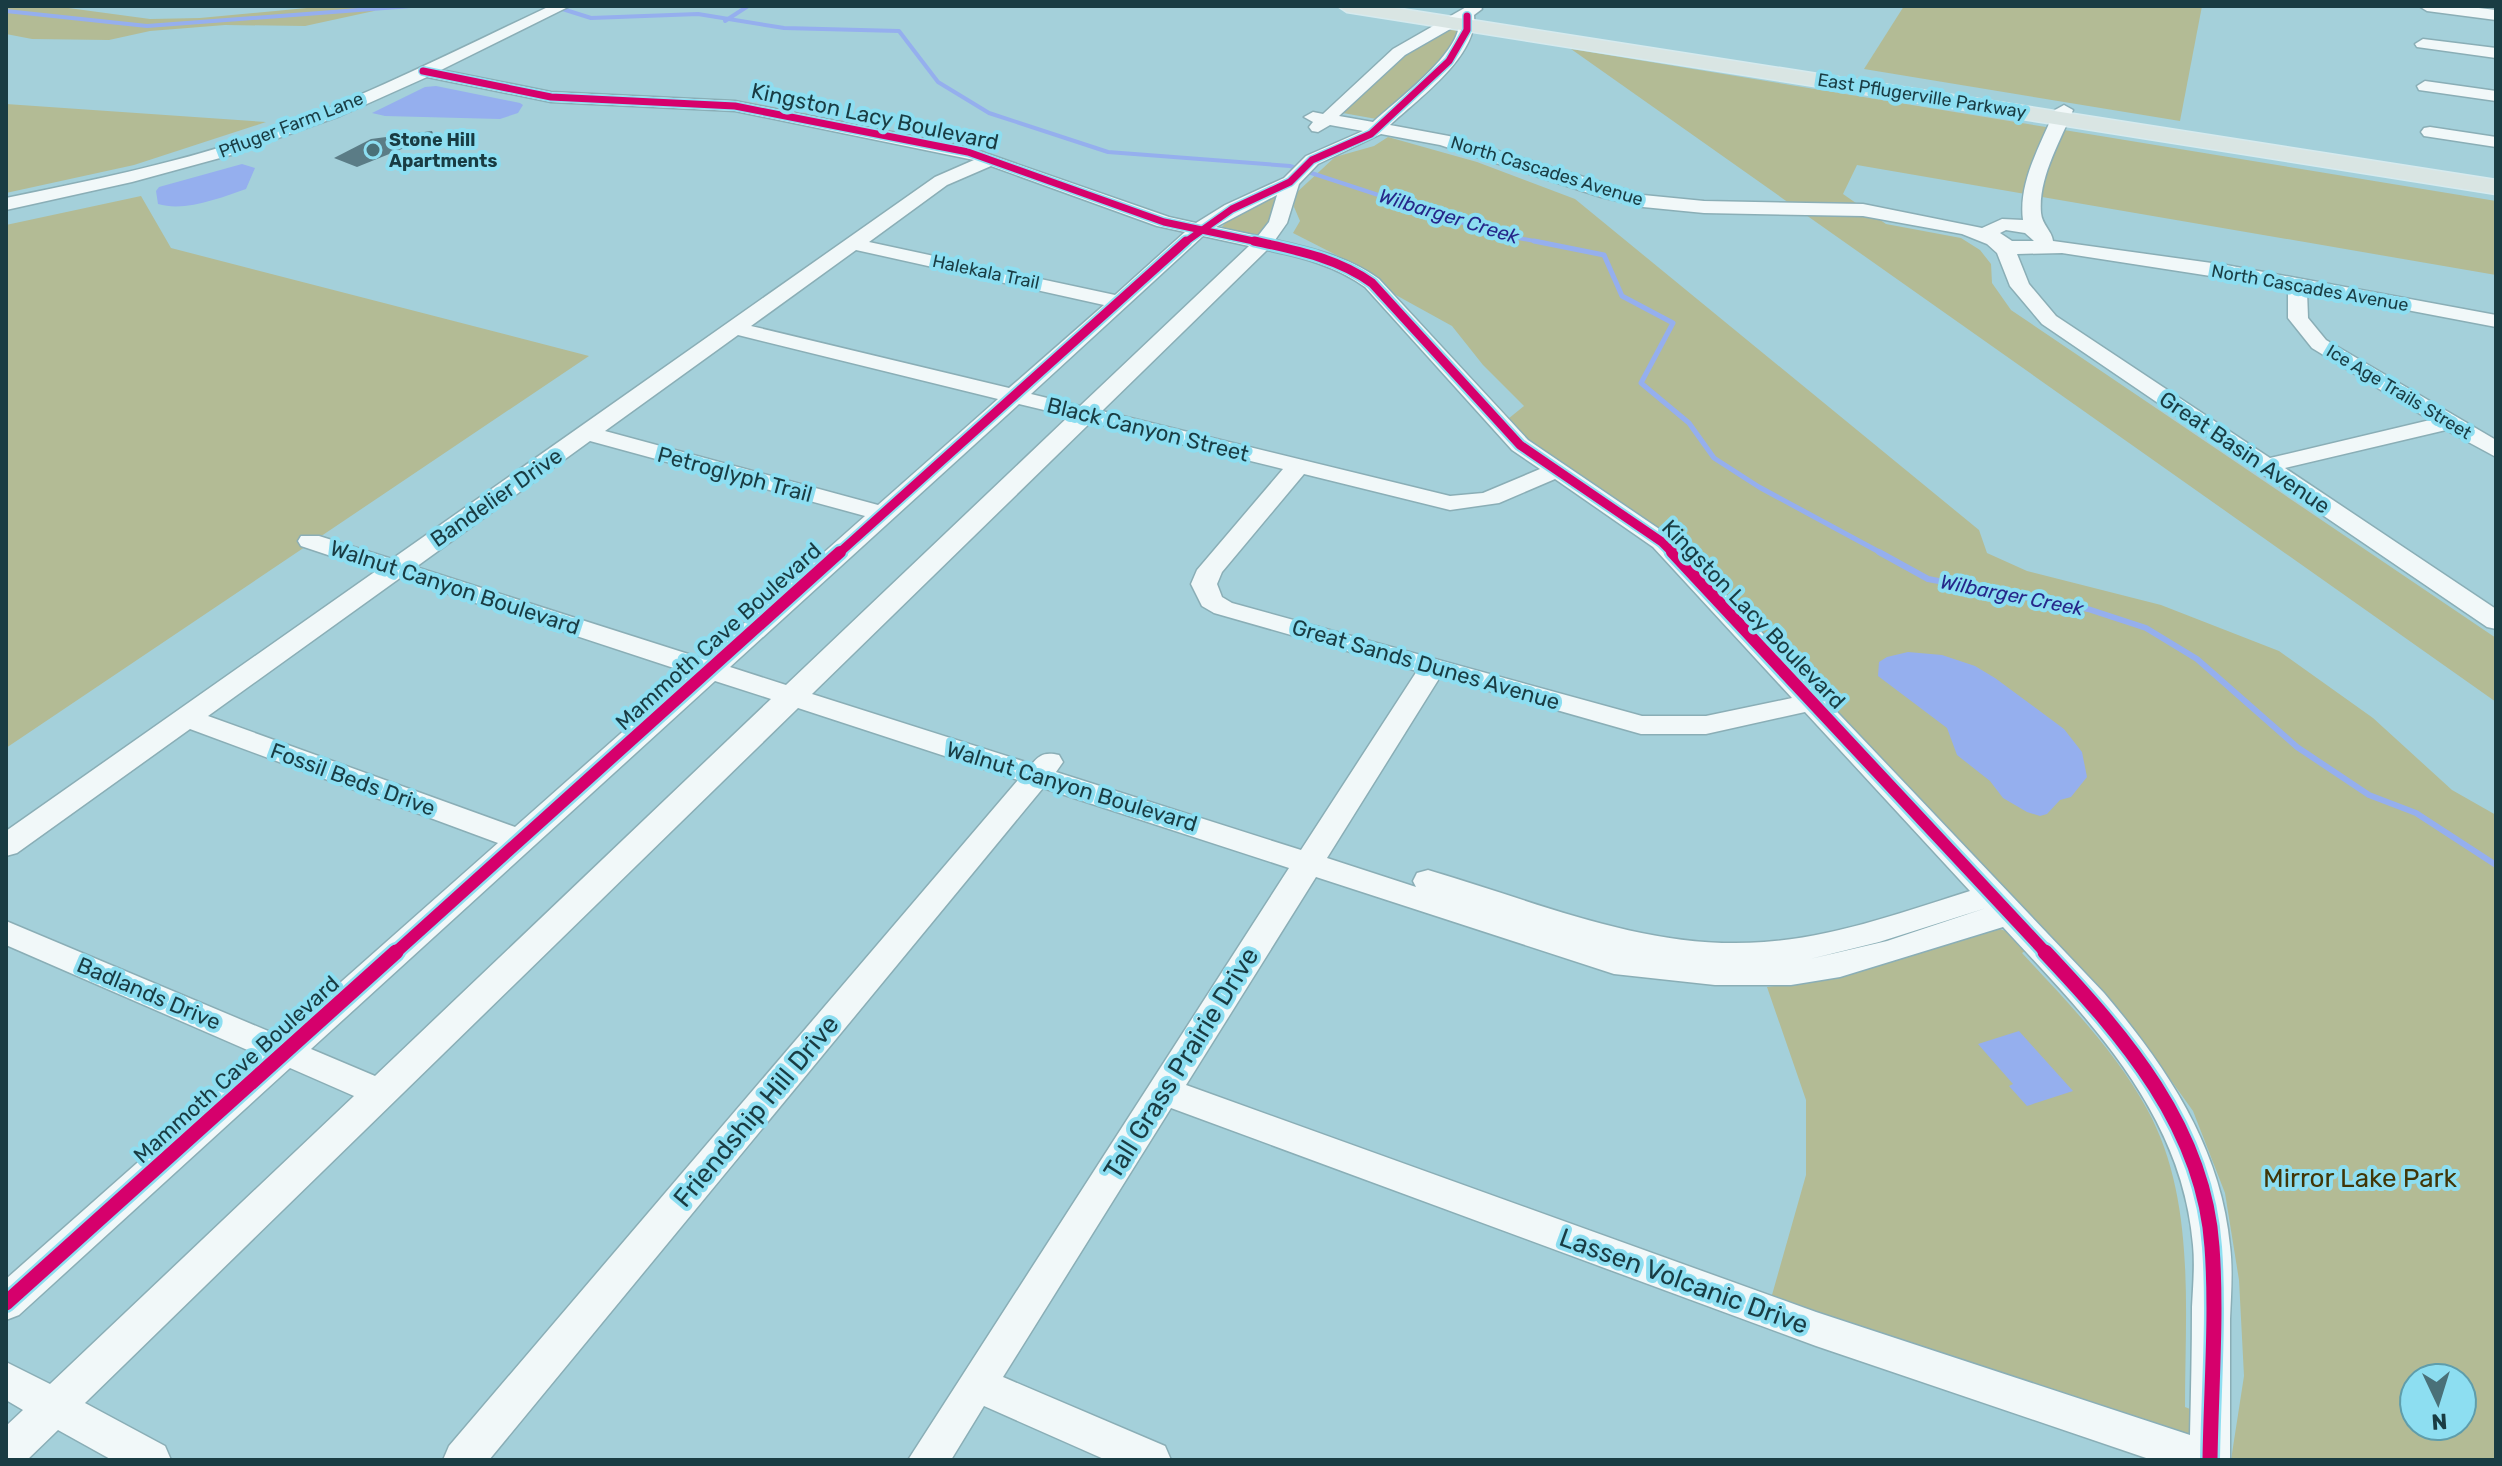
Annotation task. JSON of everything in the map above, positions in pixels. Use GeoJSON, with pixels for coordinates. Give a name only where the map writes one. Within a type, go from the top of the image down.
{"type":"FeatureCollection","features":[{"type":"Feature","properties":{"kind":"main road","name":"East Pflugerville Parkway"},"geometry":{"type":"LineString","coordinates":[[1347,6],[1466,17]]}},
{"type":"Feature","properties":{"kind":"main road","name":"East Pflugerville Parkway"},"geometry":{"type":"LineString","coordinates":[[1402,6],[2496,187]]}},
{"type":"Feature","properties":{"kind":"main road","name":"East Pflugerville Parkway"},"geometry":{"type":"LineString","coordinates":[[2062,114],[2496,177]]}},
{"type":"Feature","properties":{"kind":"street","name":"Pfluger Farm Lane"},"geometry":{"type":"LineString","coordinates":[[6,204],[146,174],[254,142],[333,112],[562,6]]}},
{"type":"Feature","properties":{"kind":"street"},"geometry":{"type":"LineString","coordinates":[[2427,6],[2472,9],[2496,15]]}},
{"type":"Feature","properties":{"kind":"street","name":"Mammoth Cave Boulevard"},"geometry":{"type":"LineString","coordinates":[[1312,160],[1316,150],[1315,130],[1320,118],[1391,58],[1466,17]]}},
{"type":"Feature","properties":{"kind":"street","name":"Mammoth Cave Boulevard"},"geometry":{"type":"LineString","coordinates":[[6,1303],[1199,230],[1232,209],[1290,182],[1312,160],[1366,138],[1379,127],[1443,68],[1459,45],[1466,17]]}},
{"type":"Feature","properties":{"kind":"street"},"geometry":{"type":"LineString","coordinates":[[2423,44],[2496,53]]}},
{"type":"Feature","properties":{"kind":"street","name":"Kingston Lacy Boulevard"},"geometry":{"type":"LineString","coordinates":[[423,71],[551,97],[735,106],[911,140],[992,159],[1151,218],[1326,258],[1372,283],[1508,433],[1662,542],[2001,904],[2121,1035],[2144,1065],[2187,1139],[2201,1181],[2212,1247],[2209,1460]]}},
{"type":"Feature","properties":{"kind":"street"},"geometry":{"type":"LineString","coordinates":[[2425,86],[2496,96]]}},
{"type":"Feature","properties":{"kind":"street"},"geometry":{"type":"LineString","coordinates":[[1998,232],[2030,198],[2062,114]]}},
{"type":"Feature","properties":{"kind":"street","name":"North Cascades Avenue"},"geometry":{"type":"LineString","coordinates":[[1320,118],[1451,142],[1578,184],[1643,201],[1684,206],[1824,208],[1880,213],[1998,232],[2014,247],[2036,239],[2058,246],[2124,254],[2496,321]]}},
{"type":"Feature","properties":{"kind":"street"},"geometry":{"type":"LineString","coordinates":[[2430,132],[2496,142]]}},
{"type":"Feature","properties":{"kind":"street","name":"Bandelier Drive"},"geometry":{"type":"LineString","coordinates":[[6,846],[941,181],[992,159]]}},
{"type":"Feature","properties":{"kind":"street","name":"Mammoth Cave Boulevard"},"geometry":{"type":"LineString","coordinates":[[6,1453],[1262,244],[1278,223],[1290,182]]}},
{"type":"Feature","properties":{"kind":"street"},"geometry":{"type":"LineString","coordinates":[[2012,267],[2017,254],[2036,239],[2030,198]]}},
{"type":"Feature","properties":{"kind":"street","name":"Great Basin Avenue"},"geometry":{"type":"LineString","coordinates":[[1998,232],[2020,286],[2049,320],[2496,621]]}},
{"type":"Feature","properties":{"kind":"street","name":"Halekala Trail"},"geometry":{"type":"LineString","coordinates":[[853,244],[1119,302]]}},
{"type":"Feature","properties":{"kind":"street","name":"Ice Age Trails Street"},"geometry":{"type":"LineString","coordinates":[[2298,285],[2294,310],[2296,319],[2319,344],[2496,450]]}},
{"type":"Feature","properties":{"kind":"street","name":"Black Canyon Street"},"geometry":{"type":"LineString","coordinates":[[735,328],[1459,504],[1488,499],[1557,470]]}},
{"type":"Feature","properties":{"kind":"street"},"geometry":{"type":"LineString","coordinates":[[2266,466],[2449,422]]}},
{"type":"Feature","properties":{"kind":"street","name":"Petroglyph Trail"},"geometry":{"type":"LineString","coordinates":[[586,433],[884,514]]}},
{"type":"Feature","properties":{"kind":"street","name":"Great Sands Dunes Avenue"},"geometry":{"type":"LineString","coordinates":[[1299,465],[1210,570],[1204,584],[1211,601],[1223,608],[1641,725],[1670,728],[1717,725],[1811,702]]}},
{"type":"Feature","properties":{"kind":"street","name":"Walnut Canyon Boulevard"},"geometry":{"type":"LineString","coordinates":[[405,562],[1314,854],[1614,962],[1699,973],[1756,975],[1826,968],[2001,904]]}},
{"type":"Feature","properties":{"kind":"street","name":"Tall Grass Prairie Drive"},"geometry":{"type":"LineString","coordinates":[[928,1460],[1434,666]]}},
{"type":"Feature","properties":{"kind":"street","name":"Fossil Beds Drive"},"geometry":{"type":"LineString","coordinates":[[186,718],[521,840]]}},
{"type":"Feature","properties":{"kind":"street","name":"Friendship Hill Drive"},"geometry":{"type":"LineString","coordinates":[[463,1460],[1044,768]]}},
{"type":"Feature","properties":{"kind":"street","name":"Badlands Drive"},"geometry":{"type":"LineString","coordinates":[[6,932],[381,1093]]}},
{"type":"Feature","properties":{"kind":"street","name":"Lassen Volcanic Drive"},"geometry":{"type":"LineString","coordinates":[[1164,1091],[1830,1334],[2209,1460]]}},
{"type":"Feature","properties":{"kind":"street"},"geometry":{"type":"LineString","coordinates":[[6,1380],[151,1460]]}},
{"type":"Feature","properties":{"kind":"street"},"geometry":{"type":"LineString","coordinates":[[976,1384],[1151,1460]]}},
{"type":"Feature","properties":{"kind":"green space"},"geometry":{"type":"Polygon","coordinates":[[[6,6],[61,7],[150,19],[200,18],[328,6],[380,6],[374,11],[305,26],[225,25],[150,31],[109,40],[32,39],[6,34],[6,6]]]}},
{"type":"Feature","properties":{"kind":"green space"},"geometry":{"type":"Polygon","coordinates":[[[1904,6],[2202,6],[2180,121],[1864,69],[1904,6]]]}},
{"type":"Feature","properties":{"kind":"green space"},"geometry":{"type":"Polygon","coordinates":[[[1446,28],[1460,31],[1439,65],[1382,120],[1343,113],[1396,59],[1446,28]]]}},
{"type":"Feature","properties":{"kind":"green space"},"geometry":{"type":"Polygon","coordinates":[[[1571,49],[2496,201],[2496,275],[1857,165],[1843,194],[1886,224],[1961,238],[1980,250],[1991,264],[1992,283],[2011,310],[2496,638],[2496,702],[1571,49]]]}},
{"type":"Feature","properties":{"kind":"green space"},"geometry":{"type":"Polygon","coordinates":[[[6,104],[266,122],[134,165],[6,193],[6,104]]]}},
{"type":"Feature","properties":{"kind":"green space","name":"Mirror Lake Park"},"geometry":{"type":"Polygon","coordinates":[[[1388,137],[1477,162],[1575,199],[1979,530],[1987,553],[2027,571],[2161,605],[2279,651],[2373,718],[2452,790],[2496,815],[2496,1460],[2231,1460],[2244,1376],[2239,1280],[2225,1193],[2193,1111],[2142,1040],[1974,867],[1672,539],[1542,455],[1508,419],[1524,406],[1483,365],[1452,326],[1394,294],[1344,259],[1293,233],[1300,221],[1294,207],[1295,194],[1335,157],[1374,146],[1388,137]]]}},
{"type":"Feature","properties":{"kind":"green space"},"geometry":{"type":"Polygon","coordinates":[[[1277,194],[1271,223],[1258,235],[1221,228],[1230,218],[1277,194]]]}},
{"type":"Feature","properties":{"kind":"green space"},"geometry":{"type":"Polygon","coordinates":[[[141,196],[171,248],[589,356],[6,748],[6,225],[141,196]]]}},
{"type":"Feature","properties":{"kind":"green space"},"geometry":{"type":"Polygon","coordinates":[[[2000,929],[2016,935],[2028,949],[2022,953],[2105,1047],[2134,1087],[2163,1143],[2181,1217],[2186,1293],[2185,1407],[2195,1411],[2191,1440],[1770,1302],[1806,1175],[1806,1100],[1767,987],[1845,976],[2000,929]]]}},
{"type":"Feature","properties":{"kind":"water"},"geometry":{"type":"Polygon","coordinates":[[[436,86],[523,105],[518,113],[500,119],[372,113],[425,87],[436,86]]]}},
{"type":"Feature","properties":{"kind":"water"},"geometry":{"type":"Polygon","coordinates":[[[242,164],[255,168],[246,189],[191,205],[158,204],[156,191],[159,187],[242,164]]]}},
{"type":"Feature","properties":{"kind":"water"},"geometry":{"type":"Polygon","coordinates":[[[1908,652],[1942,655],[1975,666],[1995,678],[2064,729],[2082,752],[2087,777],[2071,797],[2060,800],[2047,814],[2040,816],[2003,798],[1990,781],[1957,755],[1947,728],[1878,676],[1879,662],[1908,652]]]}},
{"type":"Feature","properties":{"kind":"water"},"geometry":{"type":"Polygon","coordinates":[[[2019,1031],[2073,1091],[2027,1106],[2009,1086],[2013,1084],[1978,1044],[2019,1031]]]}},
{"type":"Feature","properties":{"kind":"building","name":"Stone Hill Apartments"},"geometry":{"type":"Polygon","coordinates":[[[432,131],[434,136],[357,167],[334,158],[371,139],[432,131]]]}},
{"type":"Feature","properties":{"kind":"waterway","name":"Wilbarger Creek"},"geometry":{"type":"LineString","coordinates":[[6,11],[147,26],[411,6]]}},
{"type":"Feature","properties":{"kind":"waterway","name":"Wilbarger Creek"},"geometry":{"type":"LineString","coordinates":[[553,6],[591,18],[698,14],[728,19]]}},
{"type":"Feature","properties":{"kind":"waterway"},"geometry":{"type":"LineString","coordinates":[[728,19],[748,6]]}},
{"type":"Feature","properties":{"kind":"waterway","name":"Wilbarger Creek"},"geometry":{"type":"LineString","coordinates":[[728,19],[784,28],[899,31],[938,82],[989,113],[1108,152],[1290,166],[1497,234],[1545,243]]}},
{"type":"Feature","properties":{"kind":"waterway","name":"Wilbarger Creek"},"geometry":{"type":"LineString","coordinates":[[1534,241],[1604,255],[1622,296],[1673,323],[1641,383],[1689,423],[1714,458],[1759,487],[1883,554]]}},
{"type":"Feature","properties":{"kind":"waterway","name":"Wilbarger Creek"},"geometry":{"type":"LineString","coordinates":[[1879,552],[1928,579],[2088,609],[2146,628],[2197,659],[2297,747],[2369,795],[2416,813],[2496,865]]}},
{"type":"Feature","properties":{"kind":"cycle path"},"geometry":{"type":"LineString","coordinates":[[6,1303],[1199,230],[1232,209],[1290,182],[1312,160],[1371,134],[1449,61],[1467,30],[1467,16]]}},
{"type":"Feature","properties":{"kind":"cycle path"},"geometry":{"type":"LineString","coordinates":[[423,71],[551,97],[735,106],[968,152],[1164,222],[1308,253],[1357,272],[1372,283],[1520,445],[1662,542],[2092,1002],[2138,1058],[2173,1114],[2187,1144],[2206,1210],[2212,1247],[2210,1460]]}},
{"type":"Feature","properties":{"kind":"place","name":"Stone Hill Apartments"},"geometry":{"type":"Point","coordinates":[373,150]}}]}
